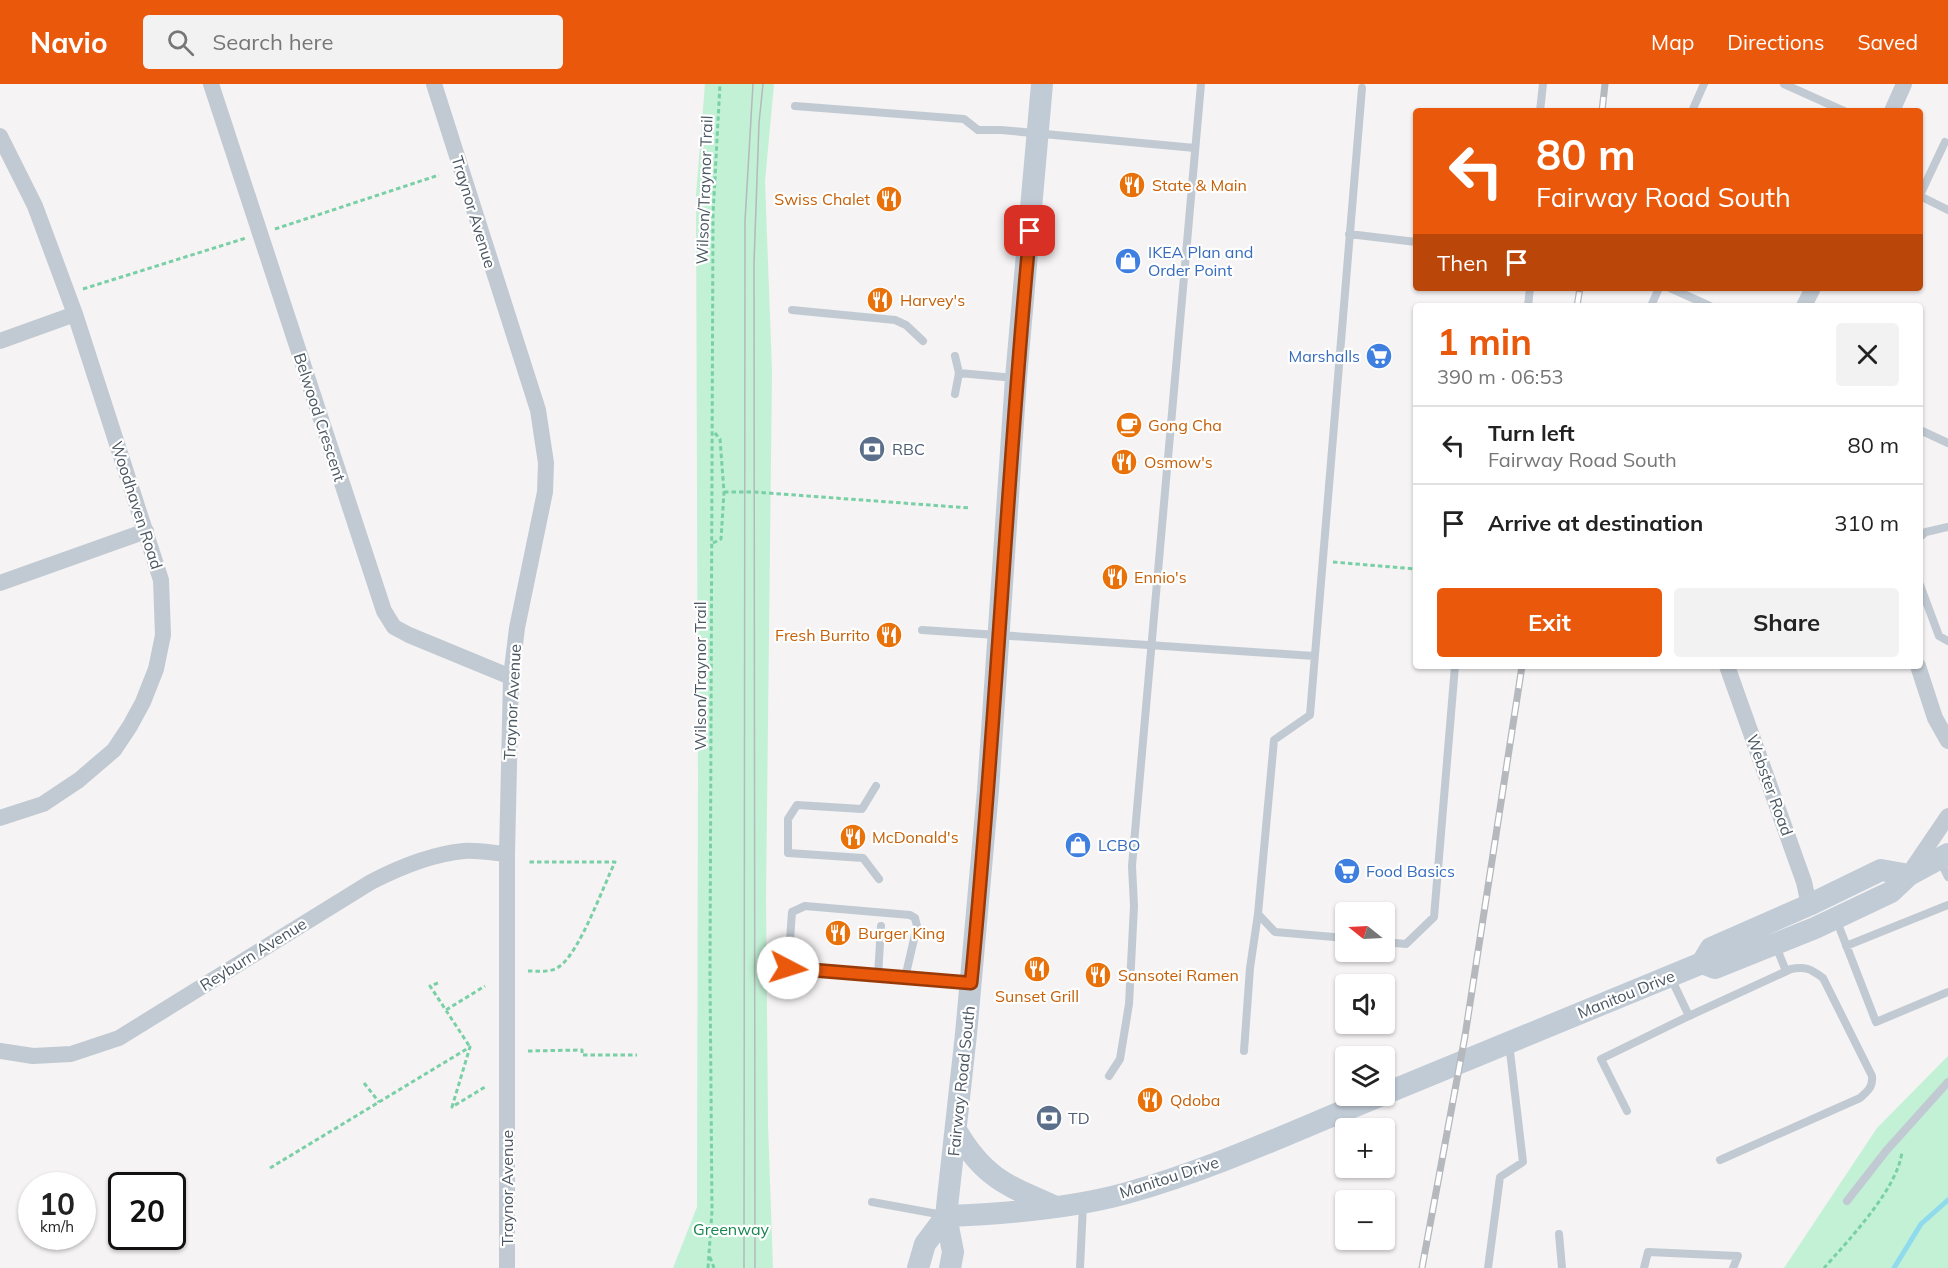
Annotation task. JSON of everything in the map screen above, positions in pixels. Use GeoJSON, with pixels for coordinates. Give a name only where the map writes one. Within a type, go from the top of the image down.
{"type":"FeatureCollection","features":[{"type":"Feature","properties":{"kind":"main road","name":"Fairway Road South"},"geometry":{"type":"LineString","coordinates":[[946,1216],[971,983],[988,790],[1016,378],[1042,84]]}},
{"type":"Feature","properties":{"kind":"main road","name":"Manitou Drive"},"geometry":{"type":"LineString","coordinates":[[1702,963],[1715,968],[1775,944],[1891,892],[1909,875],[1945,863]]}},
{"type":"Feature","properties":{"kind":"main road","name":"Manitou Drive"},"geometry":{"type":"LineString","coordinates":[[1395,1089],[1702,963],[1711,948],[1881,870],[1909,875]]}},
{"type":"Feature","properties":{"kind":"main road","name":"Manitou Drive"},"geometry":{"type":"LineString","coordinates":[[946,1216],[983,1215],[1055,1206],[1126,1193],[1192,1171],[1353,1106]]}},
{"type":"Feature","properties":{"kind":"main road"},"geometry":{"type":"LineString","coordinates":[[956,1130],[976,1161],[998,1180],[1055,1206]]}},
{"type":"Feature","properties":{"kind":"main road"},"geometry":{"type":"LineString","coordinates":[[918,1268],[925,1244],[946,1216]]}},
{"type":"Feature","properties":{"kind":"main road"},"geometry":{"type":"LineString","coordinates":[[946,1216],[953,1252],[950,1268]]}},
{"type":"Feature","properties":{"kind":"street","name":"Belwood Crescent"},"geometry":{"type":"LineString","coordinates":[[211,84],[384,611],[394,627],[409,635],[511,677]]}},
{"type":"Feature","properties":{"kind":"street","name":"Traynor Avenue"},"geometry":{"type":"LineString","coordinates":[[434,84],[537,410],[543,435],[546,464],[545,492],[517,628],[511,677],[507,854],[507,1268]]}},
{"type":"Feature","properties":{"kind":"street"},"geometry":{"type":"LineString","coordinates":[[1893,108],[1904,84]]}},
{"type":"Feature","properties":{"kind":"street","name":"Woodhaven Road"},"geometry":{"type":"LineString","coordinates":[[0,136],[35,206],[75,314],[146,531],[161,580],[163,635],[156,669],[143,702],[114,750],[79,780],[43,804],[0,818]]}},
{"type":"Feature","properties":{"kind":"street"},"geometry":{"type":"LineString","coordinates":[[0,341],[75,314]]}},
{"type":"Feature","properties":{"kind":"street"},"geometry":{"type":"LineString","coordinates":[[0,583],[146,531]]}},
{"type":"Feature","properties":{"kind":"street","name":"Webster Road"},"geometry":{"type":"LineString","coordinates":[[1728,669],[1804,882],[1809,905]]}},
{"type":"Feature","properties":{"kind":"street"},"geometry":{"type":"LineString","coordinates":[[1919,669],[1935,718],[1948,741]]}},
{"type":"Feature","properties":{"kind":"street"},"geometry":{"type":"LineString","coordinates":[[1909,875],[1948,816]]}},
{"type":"Feature","properties":{"kind":"street","name":"Reyburn Avenue"},"geometry":{"type":"LineString","coordinates":[[0,1051],[33,1056],[71,1054],[119,1038],[370,882],[400,867],[438,854],[466,851],[507,854]]}},
{"type":"Feature","properties":{"kind":"lane"},"geometry":{"type":"LineString","coordinates":[[1109,1076],[1120,1059],[1129,1004],[1134,906],[1132,866],[1150,644],[1202,84]]}},
{"type":"Feature","properties":{"kind":"lane"},"geometry":{"type":"LineString","coordinates":[[1540,108],[1543,84]]}},
{"type":"Feature","properties":{"kind":"lane"},"geometry":{"type":"LineString","coordinates":[[1693,108],[1704,84]]}},
{"type":"Feature","properties":{"kind":"lane"},"geometry":{"type":"LineString","coordinates":[[1784,84],[1837,108]]}},
{"type":"Feature","properties":{"kind":"lane"},"geometry":{"type":"LineString","coordinates":[[1244,1051],[1250,968],[1258,914],[1274,740],[1310,715],[1362,88]]}},
{"type":"Feature","properties":{"kind":"lane"},"geometry":{"type":"LineString","coordinates":[[795,106],[964,119],[978,130],[1195,148]]}},
{"type":"Feature","properties":{"kind":"lane"},"geometry":{"type":"LineString","coordinates":[[1923,190],[1945,142]]}},
{"type":"Feature","properties":{"kind":"lane"},"geometry":{"type":"LineString","coordinates":[[1923,198],[1948,210]]}},
{"type":"Feature","properties":{"kind":"lane"},"geometry":{"type":"LineString","coordinates":[[1349,234],[1413,242]]}},
{"type":"Feature","properties":{"kind":"lane"},"geometry":{"type":"LineString","coordinates":[[1677,291],[1703,303]]}},
{"type":"Feature","properties":{"kind":"lane"},"geometry":{"type":"LineString","coordinates":[[792,310],[895,320],[906,325],[923,341]]}},
{"type":"Feature","properties":{"kind":"lane"},"geometry":{"type":"LineString","coordinates":[[955,356],[959,373],[956,394]]}},
{"type":"Feature","properties":{"kind":"lane"},"geometry":{"type":"LineString","coordinates":[[959,373],[1016,378]]}},
{"type":"Feature","properties":{"kind":"lane"},"geometry":{"type":"LineString","coordinates":[[1923,431],[1948,442]]}},
{"type":"Feature","properties":{"kind":"lane"},"geometry":{"type":"LineString","coordinates":[[1923,534],[1948,527]]}},
{"type":"Feature","properties":{"kind":"lane"},"geometry":{"type":"LineString","coordinates":[[1923,593],[1939,636],[1948,641]]}},
{"type":"Feature","properties":{"kind":"lane"},"geometry":{"type":"LineString","coordinates":[[922,630],[1314,656]]}},
{"type":"Feature","properties":{"kind":"lane"},"geometry":{"type":"LineString","coordinates":[[1395,943],[1406,944],[1434,917],[1455,669]]}},
{"type":"Feature","properties":{"kind":"lane"},"geometry":{"type":"LineString","coordinates":[[876,786],[862,809],[797,805],[788,819],[788,853],[863,858],[879,879]]}},
{"type":"Feature","properties":{"kind":"lane"},"geometry":{"type":"LineString","coordinates":[[1846,946],[1948,905]]}},
{"type":"Feature","properties":{"kind":"lane"},"geometry":{"type":"LineString","coordinates":[[905,978],[916,926],[915,918],[910,915],[805,906],[792,912],[788,968],[878,976],[971,983]]}},
{"type":"Feature","properties":{"kind":"lane"},"geometry":{"type":"LineString","coordinates":[[1258,914],[1275,932],[1335,937]]}},
{"type":"Feature","properties":{"kind":"lane"},"geometry":{"type":"LineString","coordinates":[[1835,918],[1876,1022],[1948,992]]}},
{"type":"Feature","properties":{"kind":"lane"},"geometry":{"type":"LineString","coordinates":[[878,976],[881,926]]}},
{"type":"Feature","properties":{"kind":"lane"},"geometry":{"type":"LineString","coordinates":[[1775,944],[1786,971]]}},
{"type":"Feature","properties":{"kind":"lane"},"geometry":{"type":"LineString","coordinates":[[1627,1111],[1601,1059],[1786,971],[1803,967],[1812,970],[1823,978],[1872,1076],[1872,1083],[1860,1098],[1720,1160]]}},
{"type":"Feature","properties":{"kind":"lane"},"geometry":{"type":"LineString","coordinates":[[1670,976],[1689,1016]]}},
{"type":"Feature","properties":{"kind":"lane"},"geometry":{"type":"LineString","coordinates":[[1488,1268],[1500,1177],[1523,1162],[1509,1042]]}},
{"type":"Feature","properties":{"kind":"lane"},"geometry":{"type":"LineString","coordinates":[[1847,1201],[1901,1134],[1948,1082]]}},
{"type":"Feature","properties":{"kind":"lane"},"geometry":{"type":"LineString","coordinates":[[872,1202],[946,1216]]}},
{"type":"Feature","properties":{"kind":"lane"},"geometry":{"type":"LineString","coordinates":[[1080,1268],[1083,1202]]}},
{"type":"Feature","properties":{"kind":"lane"},"geometry":{"type":"LineString","coordinates":[[1559,1234],[1562,1268]]}},
{"type":"Feature","properties":{"kind":"lane"},"geometry":{"type":"LineString","coordinates":[[1644,1268],[1648,1252],[1738,1256],[1733,1268]]}},
{"type":"Feature","properties":{"kind":"path","name":"Wilson/Traynor Trail"},"geometry":{"type":"LineString","coordinates":[[708,1268],[712,1211],[710,963],[713,215],[720,84]]}},
{"type":"Feature","properties":{"kind":"path"},"geometry":{"type":"LineString","coordinates":[[270,231],[439,175]]}},
{"type":"Feature","properties":{"kind":"path"},"geometry":{"type":"LineString","coordinates":[[78,291],[253,236]]}},
{"type":"Feature","properties":{"kind":"path"},"geometry":{"type":"LineString","coordinates":[[713,431],[720,439],[724,492],[721,539],[713,543]]}},
{"type":"Feature","properties":{"kind":"path"},"geometry":{"type":"LineString","coordinates":[[724,492],[757,492],[970,508]]}},
{"type":"Feature","properties":{"kind":"path"},"geometry":{"type":"LineString","coordinates":[[1322,562],[1413,569]]}},
{"type":"Feature","properties":{"kind":"path"},"geometry":{"type":"LineString","coordinates":[[528,862],[615,862],[573,953],[558,968],[528,971]]}},
{"type":"Feature","properties":{"kind":"path"},"geometry":{"type":"LineString","coordinates":[[438,983],[430,986],[470,1047],[452,1107],[485,1087]]}},
{"type":"Feature","properties":{"kind":"path"},"geometry":{"type":"LineString","coordinates":[[446,1010],[485,986]]}},
{"type":"Feature","properties":{"kind":"path"},"geometry":{"type":"LineString","coordinates":[[270,1168],[470,1047]]}},
{"type":"Feature","properties":{"kind":"path"},"geometry":{"type":"LineString","coordinates":[[528,1051],[582,1050],[582,1054],[637,1055]]}},
{"type":"Feature","properties":{"kind":"path"},"geometry":{"type":"LineString","coordinates":[[364,1083],[379,1102]]}},
{"type":"Feature","properties":{"kind":"path"},"geometry":{"type":"LineString","coordinates":[[1824,1268],[1860,1226],[1892,1181],[1902,1155],[1901,1134]]}},
{"type":"Feature","properties":{"kind":"path"},"geometry":{"type":"LineString","coordinates":[[709,1255],[714,1268]]}},
{"type":"Feature","properties":{"kind":"green space","name":"Greenway"},"geometry":{"type":"Polygon","coordinates":[[[705,84],[774,84],[765,181],[772,371],[766,897],[768,1124],[773,1268],[673,1268],[697,1207],[696,195],[705,84]]]}},
{"type":"Feature","properties":{"kind":"green space"},"geometry":{"type":"Polygon","coordinates":[[[1948,1056],[1948,1268],[1784,1268],[1877,1128],[1948,1056]]]}},
{"type":"Feature","properties":{"kind":"waterway"},"geometry":{"type":"LineString","coordinates":[[1894,1268],[1921,1224],[1948,1200]]}},
{"type":"Feature","properties":{"kind":"tram line"},"geometry":{"type":"LineString","coordinates":[[744,1268],[745,221],[753,84]]}},
{"type":"Feature","properties":{"kind":"tram line"},"geometry":{"type":"LineString","coordinates":[[755,1268],[754,263],[759,123],[763,84]]}},
{"type":"Feature","properties":{"kind":"railway"},"geometry":{"type":"LineString","coordinates":[[1602,108],[1605,84]]}},
{"type":"Feature","properties":{"kind":"railway"},"geometry":{"type":"LineString","coordinates":[[1578,303],[1580,291]]}},
{"type":"Feature","properties":{"kind":"railway"},"geometry":{"type":"LineString","coordinates":[[1422,1268],[1465,1036],[1522,669]]}},
{"type":"Feature","properties":{"kind":"place","name":"State & Main"},"geometry":{"type":"Point","coordinates":[1132,185]}},
{"type":"Feature","properties":{"kind":"place","name":"Swiss Chalet"},"geometry":{"type":"Point","coordinates":[889,199]}},
{"type":"Feature","properties":{"kind":"place","name":"IKEA Plan and Order Point"},"geometry":{"type":"Point","coordinates":[1128,261]}},
{"type":"Feature","properties":{"kind":"place","name":"Harvey's"},"geometry":{"type":"Point","coordinates":[880,300]}},
{"type":"Feature","properties":{"kind":"place","name":"Marshalls"},"geometry":{"type":"Point","coordinates":[1379,356]}},
{"type":"Feature","properties":{"kind":"place","name":"Gong Cha"},"geometry":{"type":"Point","coordinates":[1129,425]}},
{"type":"Feature","properties":{"kind":"place","name":"RBC"},"geometry":{"type":"Point","coordinates":[872,449]}},
{"type":"Feature","properties":{"kind":"place","name":"Osmow's"},"geometry":{"type":"Point","coordinates":[1124,462]}},
{"type":"Feature","properties":{"kind":"place","name":"Ennio's"},"geometry":{"type":"Point","coordinates":[1115,577]}},
{"type":"Feature","properties":{"kind":"place","name":"Fresh Burrito"},"geometry":{"type":"Point","coordinates":[889,635]}},
{"type":"Feature","properties":{"kind":"place","name":"McDonald's"},"geometry":{"type":"Point","coordinates":[853,837]}},
{"type":"Feature","properties":{"kind":"place","name":"LCBO"},"geometry":{"type":"Point","coordinates":[1078,845]}},
{"type":"Feature","properties":{"kind":"place","name":"Food Basics"},"geometry":{"type":"Point","coordinates":[1347,871]}},
{"type":"Feature","properties":{"kind":"place","name":"Burger King"},"geometry":{"type":"Point","coordinates":[838,933]}},
{"type":"Feature","properties":{"kind":"place","name":"Sunset Grill"},"geometry":{"type":"Point","coordinates":[1037,969]}},
{"type":"Feature","properties":{"kind":"place","name":"Sansotei Ramen"},"geometry":{"type":"Point","coordinates":[1098,975]}},
{"type":"Feature","properties":{"kind":"place","name":"Qdoba"},"geometry":{"type":"Point","coordinates":[1150,1100]}},
{"type":"Feature","properties":{"kind":"place","name":"TD"},"geometry":{"type":"Point","coordinates":[1049,1118]}},
{"type":"Feature","properties":{"kind":"route"},"geometry":{"type":"LineString","coordinates":[[788,968],[971,983],[988,790],[1016,378],[1030,231]]}}]}
